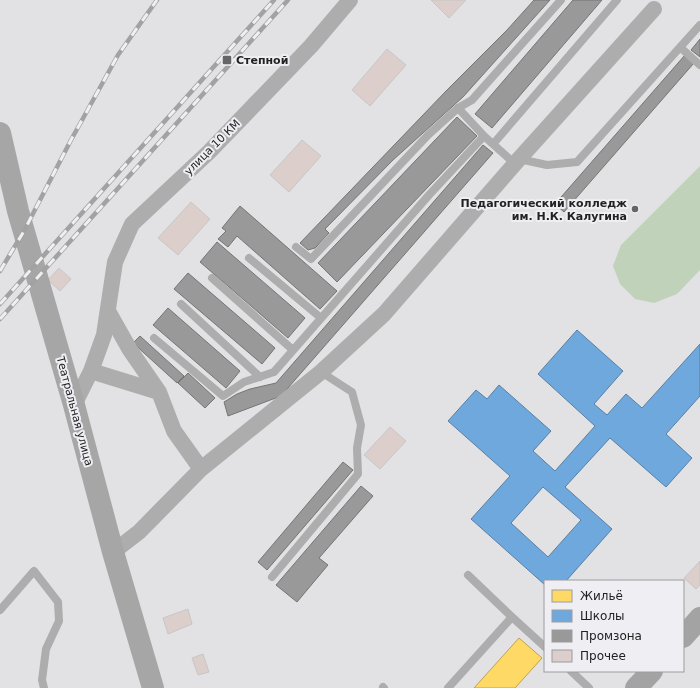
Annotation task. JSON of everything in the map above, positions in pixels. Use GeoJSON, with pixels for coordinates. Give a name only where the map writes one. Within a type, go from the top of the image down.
{"type":"FeatureCollection","features":[{"type":"Feature","properties":{"kind":"main road","name":"Театральная улица"},"geometry":{"type":"LineString","coordinates":[[0,133],[18,211],[74,405],[113,552],[153,688]]}},
{"type":"Feature","properties":{"kind":"main road"},"geometry":{"type":"LineString","coordinates":[[684,636],[700,618]]}},
{"type":"Feature","properties":{"kind":"main road"},"geometry":{"type":"LineString","coordinates":[[636,688],[651,672]]}},
{"type":"Feature","properties":{"kind":"street","name":"улица 10 КМ"},"geometry":{"type":"LineString","coordinates":[[74,405],[91,371],[104,335],[115,262],[132,224],[209,152],[311,46],[350,0]]}},
{"type":"Feature","properties":{"kind":"street"},"geometry":{"type":"LineString","coordinates":[[113,552],[139,532],[201,469],[321,372],[384,314],[517,161],[654,9]]}},
{"type":"Feature","properties":{"kind":"street"},"geometry":{"type":"LineString","coordinates":[[108,311],[130,350],[159,392],[174,431],[201,469]]}},
{"type":"Feature","properties":{"kind":"street"},"geometry":{"type":"LineString","coordinates":[[91,371],[159,392]]}},
{"type":"Feature","properties":{"kind":"lane"},"geometry":{"type":"LineString","coordinates":[[296,247],[311,259],[428,135],[458,108],[472,100],[561,0]]}},
{"type":"Feature","properties":{"kind":"lane"},"geometry":{"type":"LineString","coordinates":[[494,143],[617,0]]}},
{"type":"Feature","properties":{"kind":"lane"},"geometry":{"type":"LineString","coordinates":[[458,108],[484,136],[517,161],[547,165],[577,162],[681,48],[700,25]]}},
{"type":"Feature","properties":{"kind":"lane"},"geometry":{"type":"LineString","coordinates":[[681,48],[700,65]]}},
{"type":"Feature","properties":{"kind":"lane"},"geometry":{"type":"LineString","coordinates":[[154,338],[223,396],[244,382],[274,372],[429,195],[484,136]]}},
{"type":"Feature","properties":{"kind":"lane"},"geometry":{"type":"LineString","coordinates":[[249,258],[321,318]]}},
{"type":"Feature","properties":{"kind":"lane"},"geometry":{"type":"LineString","coordinates":[[212,278],[293,350]]}},
{"type":"Feature","properties":{"kind":"lane"},"geometry":{"type":"LineString","coordinates":[[181,304],[260,377]]}},
{"type":"Feature","properties":{"kind":"lane"},"geometry":{"type":"LineString","coordinates":[[272,577],[358,474],[357,448],[361,425],[352,392],[321,372]]}},
{"type":"Feature","properties":{"kind":"lane"},"geometry":{"type":"LineString","coordinates":[[0,610],[34,571],[58,602],[59,621],[46,649],[42,680],[44,688]]}},
{"type":"Feature","properties":{"kind":"lane"},"geometry":{"type":"LineString","coordinates":[[468,575],[544,646]]}},
{"type":"Feature","properties":{"kind":"lane"},"geometry":{"type":"LineString","coordinates":[[448,688],[512,617]]}},
{"type":"Feature","properties":{"kind":"lane"},"geometry":{"type":"LineString","coordinates":[[572,672],[589,688]]}},
{"type":"Feature","properties":{"kind":"green space"},"geometry":{"type":"Polygon","coordinates":[[[700,166],[700,270],[677,294],[654,303],[635,299],[620,284],[613,266],[621,245],[700,166]]]}},
{"type":"Feature","properties":{"kind":"building: Жильё"},"geometry":{"type":"Polygon","coordinates":[[[519,638],[542,658],[515,688],[474,688],[519,638]]]}},
{"type":"Feature","properties":{"kind":"building: Школы"},"geometry":{"type":"Polygon","coordinates":[[[577,330],[623,371],[594,404],[607,415],[626,394],[642,408],[700,344],[700,396],[666,434],[692,458],[666,487],[610,438],[565,487],[612,529],[567,580],[544,580],[544,584],[471,519],[510,476],[448,421],[476,390],[487,399],[499,385],[551,431],[533,451],[555,471],[595,426],[538,374],[577,330]],[[543,487],[511,523],[548,557],[581,520],[543,487]]]}},
{"type":"Feature","properties":{"kind":"building: Промзона"},"geometry":{"type":"Polygon","coordinates":[[[534,0],[550,0],[463,97],[393,160],[325,229],[329,233],[315,248],[308,250],[300,243],[447,90],[507,30],[534,0]]]}},
{"type":"Feature","properties":{"kind":"building: Промзона"},"geometry":{"type":"Polygon","coordinates":[[[573,0],[602,0],[492,128],[475,114],[573,0]]]}},
{"type":"Feature","properties":{"kind":"building: Промзона"},"geometry":{"type":"Polygon","coordinates":[[[700,39],[700,57],[691,50],[700,39]]]}},
{"type":"Feature","properties":{"kind":"building: Промзона"},"geometry":{"type":"Polygon","coordinates":[[[685,55],[694,63],[564,212],[555,204],[685,55]]]}},
{"type":"Feature","properties":{"kind":"building: Промзона"},"geometry":{"type":"Polygon","coordinates":[[[457,117],[477,136],[337,282],[318,263],[457,117]]]}},
{"type":"Feature","properties":{"kind":"building: Промзона"},"geometry":{"type":"Polygon","coordinates":[[[483,145],[493,153],[281,396],[228,416],[224,402],[237,394],[250,389],[276,383],[483,145]]]}},
{"type":"Feature","properties":{"kind":"building: Промзона"},"geometry":{"type":"Polygon","coordinates":[[[240,206],[337,291],[320,309],[237,236],[228,247],[218,239],[226,231],[222,228],[240,206]]]}},
{"type":"Feature","properties":{"kind":"building: Промзона"},"geometry":{"type":"Polygon","coordinates":[[[217,242],[305,318],[288,338],[200,262],[217,242]]]}},
{"type":"Feature","properties":{"kind":"building: Промзона"},"geometry":{"type":"Polygon","coordinates":[[[188,273],[275,348],[262,364],[174,289],[188,273]]]}},
{"type":"Feature","properties":{"kind":"building: Промзона"},"geometry":{"type":"Polygon","coordinates":[[[168,308],[240,371],[226,388],[153,325],[168,308]]]}},
{"type":"Feature","properties":{"kind":"building: Промзона"},"geometry":{"type":"Polygon","coordinates":[[[140,336],[184,376],[177,383],[133,343],[140,336]]]}},
{"type":"Feature","properties":{"kind":"building: Промзона"},"geometry":{"type":"Polygon","coordinates":[[[188,373],[215,398],[205,408],[178,383],[188,373]]]}},
{"type":"Feature","properties":{"kind":"building: Промзона"},"geometry":{"type":"Polygon","coordinates":[[[343,462],[353,470],[267,570],[258,562],[343,462]]]}},
{"type":"Feature","properties":{"kind":"building: Промзона"},"geometry":{"type":"Polygon","coordinates":[[[361,486],[373,496],[319,558],[328,565],[297,602],[276,585],[361,486]]]}},
{"type":"Feature","properties":{"kind":"building: Прочее"},"geometry":{"type":"Polygon","coordinates":[[[431,0],[466,0],[449,18],[431,0]]]}},
{"type":"Feature","properties":{"kind":"building: Прочее"},"geometry":{"type":"Polygon","coordinates":[[[387,49],[406,65],[370,106],[352,90],[387,49]]]}},
{"type":"Feature","properties":{"kind":"building: Прочее"},"geometry":{"type":"Polygon","coordinates":[[[302,140],[321,156],[289,192],[270,175],[302,140]]]}},
{"type":"Feature","properties":{"kind":"building: Прочее"},"geometry":{"type":"Polygon","coordinates":[[[191,202],[210,219],[178,255],[158,238],[191,202]]]}},
{"type":"Feature","properties":{"kind":"building: Прочее"},"geometry":{"type":"Polygon","coordinates":[[[59,268],[71,279],[60,291],[48,280],[59,268]]]}},
{"type":"Feature","properties":{"kind":"building: Прочее"},"geometry":{"type":"Polygon","coordinates":[[[390,427],[406,441],[380,469],[364,455],[390,427]]]}},
{"type":"Feature","properties":{"kind":"building: Прочее"},"geometry":{"type":"Polygon","coordinates":[[[700,561],[700,585],[696,589],[684,578],[700,561]]]}},
{"type":"Feature","properties":{"kind":"building: Прочее"},"geometry":{"type":"Polygon","coordinates":[[[188,609],[192,624],[168,634],[163,618],[188,609]]]}},
{"type":"Feature","properties":{"kind":"building: Прочее"},"geometry":{"type":"Polygon","coordinates":[[[203,654],[209,672],[198,675],[192,658],[203,654]]]}},
{"type":"Feature","properties":{"kind":"railway"},"geometry":{"type":"LineString","coordinates":[[0,271],[24,231],[71,140],[118,55],[157,0]]}},
{"type":"Feature","properties":{"kind":"railway"},"geometry":{"type":"LineString","coordinates":[[0,304],[274,0]]}},
{"type":"Feature","properties":{"kind":"railway"},"geometry":{"type":"LineString","coordinates":[[0,319],[288,0]]}},
{"type":"Feature","properties":{"kind":"place","name":"Степной"},"geometry":{"type":"Point","coordinates":[227,60]}},
{"type":"Feature","properties":{"kind":"place","name":"Педагогический колледж им. Н.К. Калугина"},"geometry":{"type":"Point","coordinates":[635,209]}}]}
